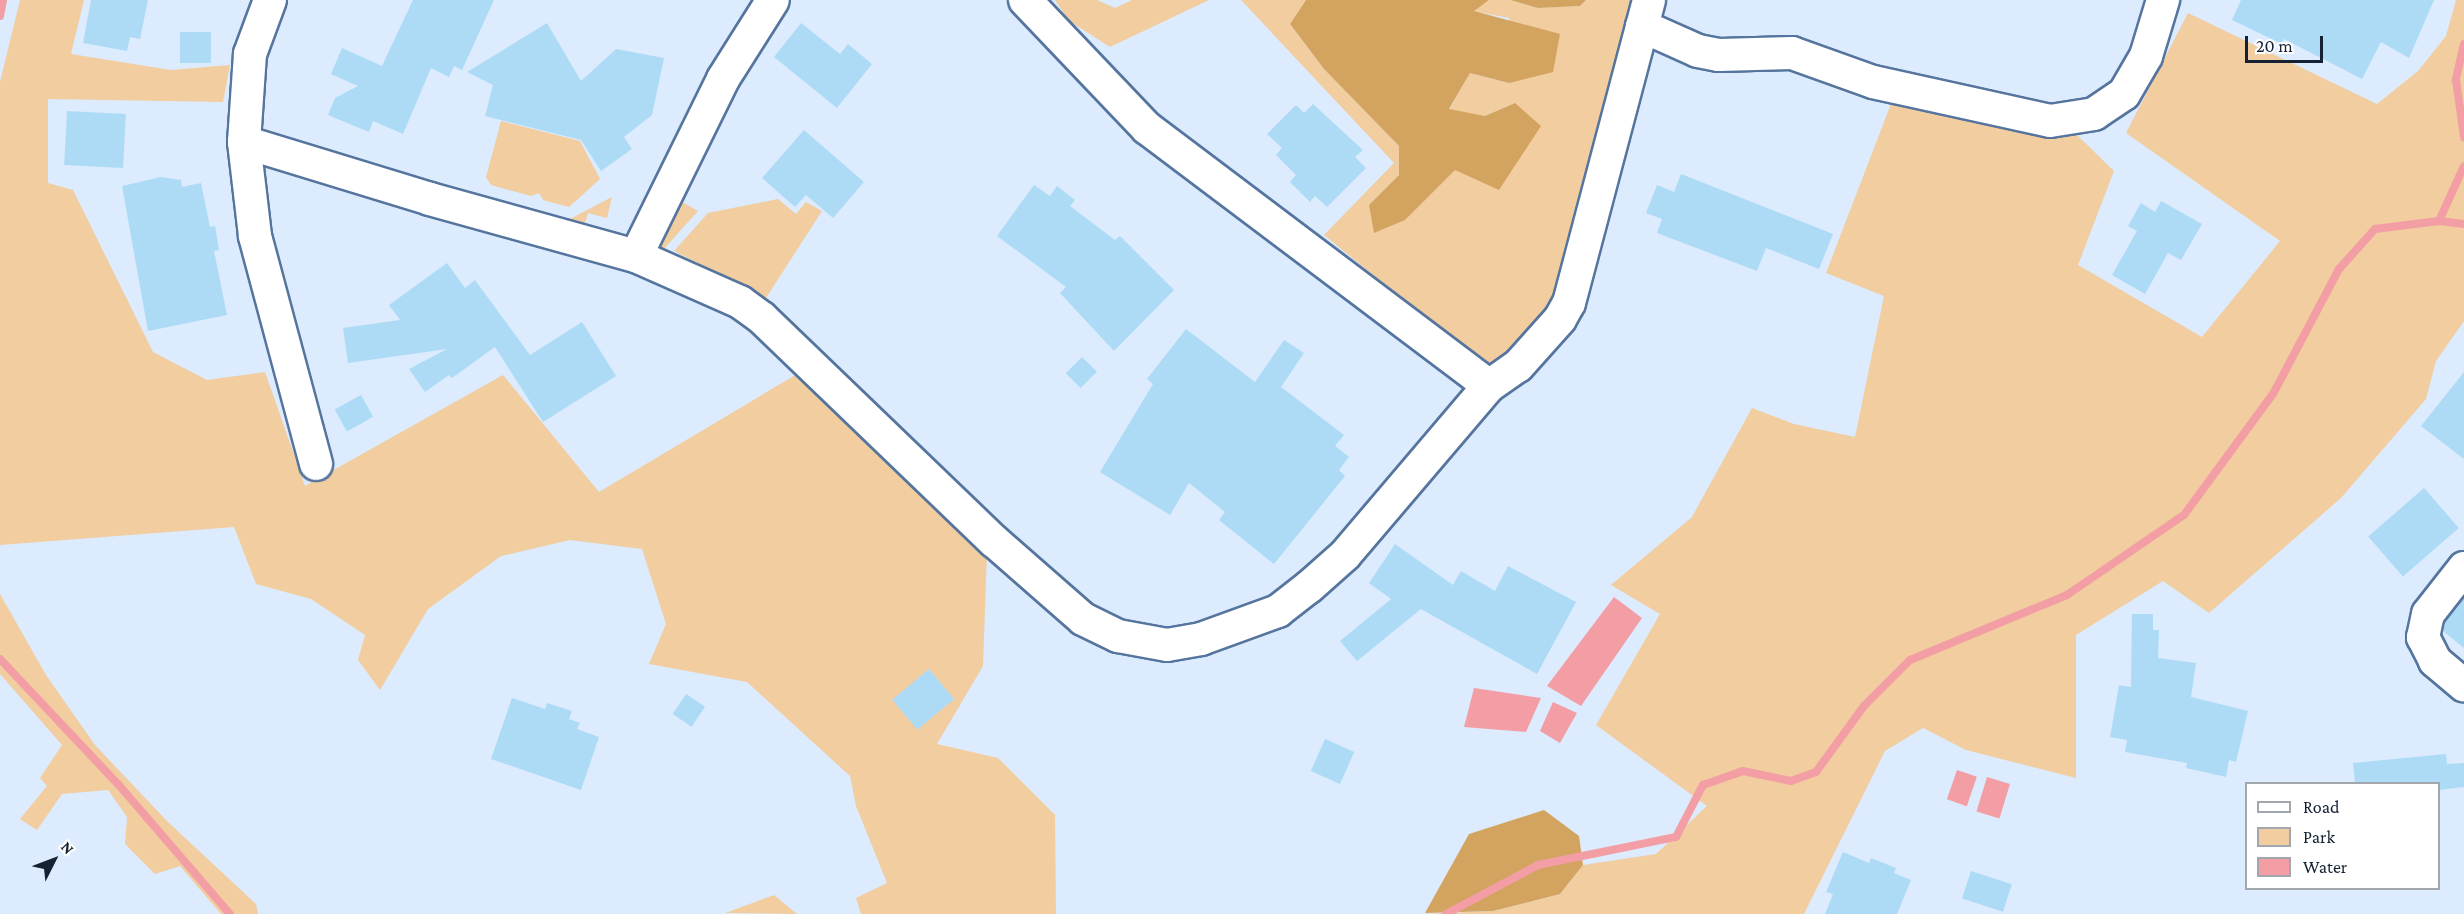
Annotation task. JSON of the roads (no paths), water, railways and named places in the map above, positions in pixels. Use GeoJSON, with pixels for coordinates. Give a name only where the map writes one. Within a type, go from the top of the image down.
{"type":"FeatureCollection","features":[{"type":"Feature","properties":{"kind":"street"},"geometry":{"type":"LineString","coordinates":[[270,0],[250,54],[244,141],[255,236],[316,464]]}},
{"type":"Feature","properties":{"kind":"street"},"geometry":{"type":"LineString","coordinates":[[636,256],[723,79],[773,0]]}},
{"type":"Feature","properties":{"kind":"street"},"geometry":{"type":"LineString","coordinates":[[1025,0],[1147,128],[1489,386]]}},
{"type":"Feature","properties":{"kind":"street"},"geometry":{"type":"LineString","coordinates":[[244,141],[430,199],[636,256],[732,298],[762,318],[994,541],[1083,619],[1118,636],[1167,645],[1201,639],[1278,610],[1309,587],[1345,555],[1489,386],[1543,341],[1569,303],[1646,13],[1698,51],[1719,55],[1792,53],[1873,82],[2050,122],[2094,114],[2124,93],[2146,56],[2163,0]]}},
{"type":"Feature","properties":{"kind":"street"},"geometry":{"type":"LineString","coordinates":[[2464,568],[2428,614],[2422,637],[2435,661],[2464,685]]}},
{"type":"Feature","properties":{"kind":"water"},"geometry":{"type":"Polygon","coordinates":[[[1614,597],[1642,618],[1581,706],[1547,686],[1614,597]]]}},
{"type":"Feature","properties":{"kind":"water"},"geometry":{"type":"Polygon","coordinates":[[[1474,688],[1541,698],[1526,732],[1464,727],[1474,688]]]}},
{"type":"Feature","properties":{"kind":"water"},"geometry":{"type":"Polygon","coordinates":[[[1553,702],[1577,713],[1560,743],[1540,731],[1553,702]]]}},
{"type":"Feature","properties":{"kind":"water"},"geometry":{"type":"Polygon","coordinates":[[[1957,770],[1977,777],[1967,806],[1947,799],[1957,770]]]}},
{"type":"Feature","properties":{"kind":"water"},"geometry":{"type":"Polygon","coordinates":[[[1987,777],[2010,784],[1999,818],[1976,811],[1987,777]]]}},
{"type":"Feature","properties":{"kind":"waterway"},"geometry":{"type":"LineString","coordinates":[[0,16],[3,0]]}},
{"type":"Feature","properties":{"kind":"waterway"},"geometry":{"type":"LineString","coordinates":[[2464,44],[2456,80],[2464,137]]}},
{"type":"Feature","properties":{"kind":"waterway"},"geometry":{"type":"LineString","coordinates":[[2439,221],[2464,166]]}},
{"type":"Feature","properties":{"kind":"waterway"},"geometry":{"type":"LineString","coordinates":[[1446,914],[1538,865],[1676,837],[1703,785],[1743,771],[1791,781],[1816,772],[1864,706],[1910,660],[2067,595],[2184,515],[2273,394],[2339,269],[2375,229],[2439,221],[2464,224]]}},
{"type":"Feature","properties":{"kind":"waterway"},"geometry":{"type":"LineString","coordinates":[[0,659],[118,784],[230,914]]}}]}
